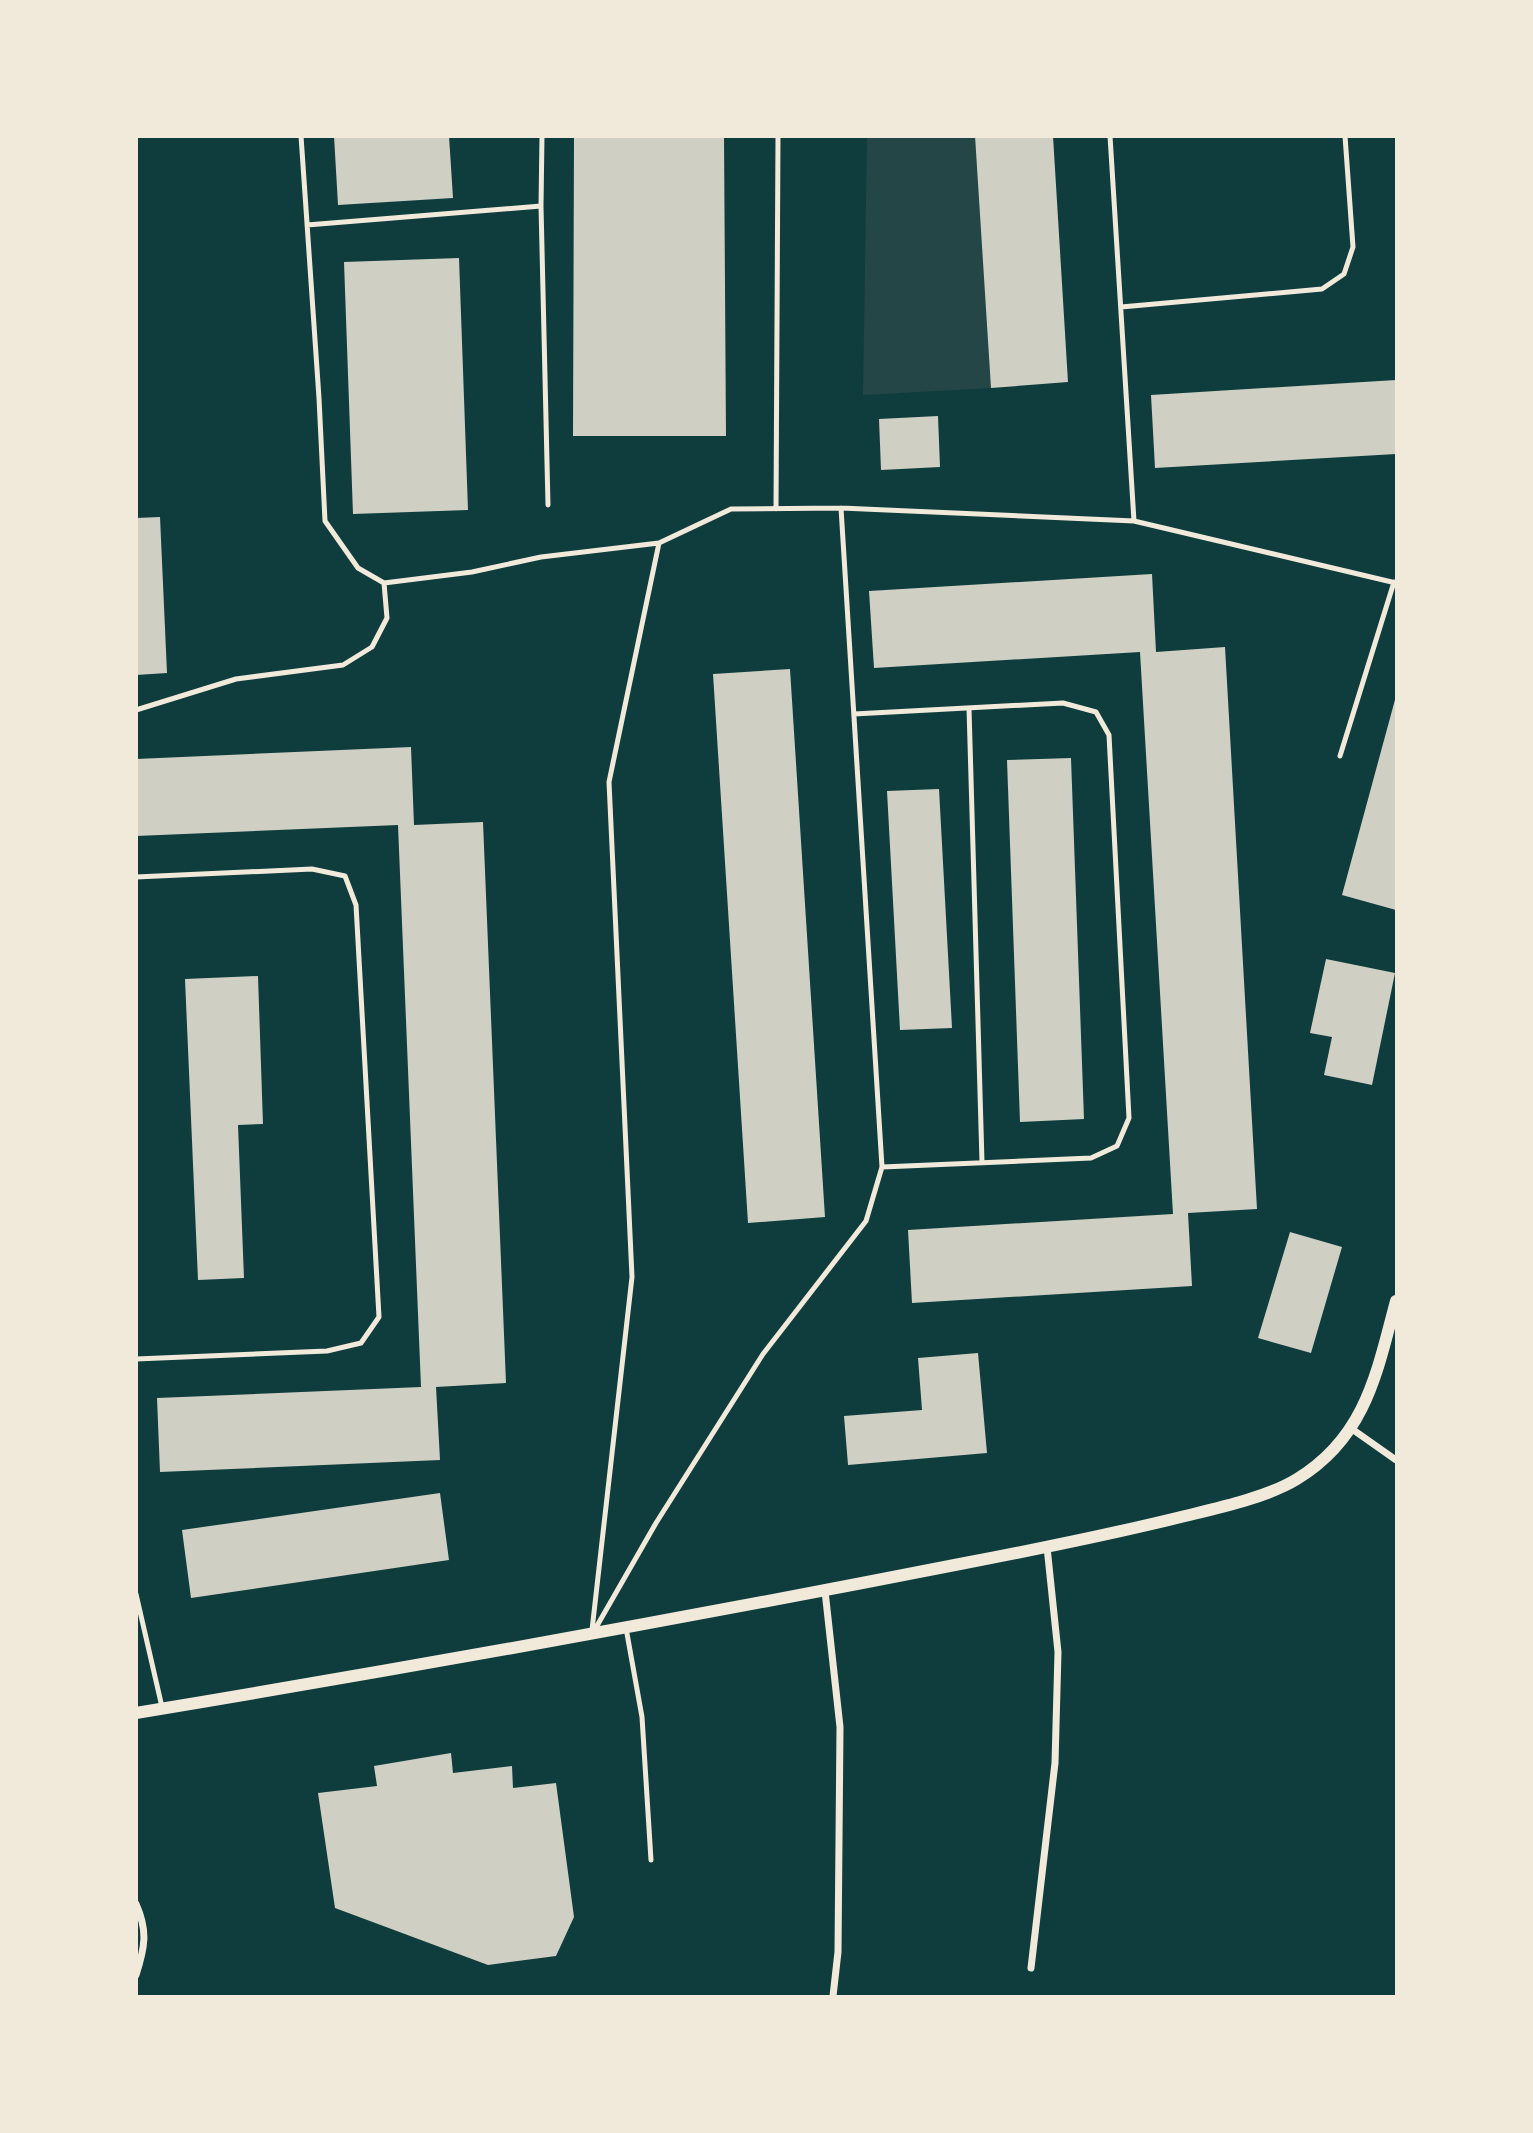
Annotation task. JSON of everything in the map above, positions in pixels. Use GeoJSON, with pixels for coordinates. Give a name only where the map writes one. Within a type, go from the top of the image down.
{"type":"FeatureCollection","features":[{"type":"Feature","properties":{"kind":"street"},"geometry":{"type":"LineString","coordinates":[[136,1713],[825,1591],[1047,1547],[1248,1499],[1296,1480],[1327,1456],[1352,1429],[1373,1387],[1396,1301]]}},
{"type":"Feature","properties":{"kind":"street"},"geometry":{"type":"LineString","coordinates":[[1352,1429],[1396,1461]]}},
{"type":"Feature","properties":{"kind":"street"},"geometry":{"type":"LineString","coordinates":[[1031,1968],[1055,1749],[1058,1652],[1047,1547]]}},
{"type":"Feature","properties":{"kind":"street"},"geometry":{"type":"LineString","coordinates":[[825,1591],[840,1727],[838,1952],[833,1997]]}},
{"type":"Feature","properties":{"kind":"street"},"geometry":{"type":"LineString","coordinates":[[136,1904],[145,1947],[136,1975]]}},
{"type":"Feature","properties":{"kind":"lane"},"geometry":{"type":"LineString","coordinates":[[300,136],[325,521],[358,568],[384,583],[472,572],[541,557],[659,543],[731,509],[841,508],[1134,521],[1395,582],[1340,756]]}},
{"type":"Feature","properties":{"kind":"lane"},"geometry":{"type":"LineString","coordinates":[[542,136],[541,206],[548,505]]}},
{"type":"Feature","properties":{"kind":"lane"},"geometry":{"type":"LineString","coordinates":[[776,509],[778,136]]}},
{"type":"Feature","properties":{"kind":"lane"},"geometry":{"type":"LineString","coordinates":[[1110,136],[1134,521]]}},
{"type":"Feature","properties":{"kind":"lane"},"geometry":{"type":"LineString","coordinates":[[1121,307],[1322,289],[1344,274],[1353,247],[1345,136]]}},
{"type":"Feature","properties":{"kind":"lane"},"geometry":{"type":"LineString","coordinates":[[307,225],[541,206]]}},
{"type":"Feature","properties":{"kind":"lane"},"geometry":{"type":"LineString","coordinates":[[592,1634],[656,1523],[763,1354],[866,1221],[883,1167],[841,508]]}},
{"type":"Feature","properties":{"kind":"lane"},"geometry":{"type":"LineString","coordinates":[[592,1634],[632,1277],[608,782],[659,543]]}},
{"type":"Feature","properties":{"kind":"lane"},"geometry":{"type":"LineString","coordinates":[[136,710],[236,679],[343,665],[372,647],[387,618],[384,583]]}},
{"type":"Feature","properties":{"kind":"lane"},"geometry":{"type":"LineString","coordinates":[[854,714],[1063,703],[1096,712],[1109,735],[1129,1118],[1117,1146],[1091,1158],[883,1167]]}},
{"type":"Feature","properties":{"kind":"lane"},"geometry":{"type":"LineString","coordinates":[[969,708],[982,1163]]}},
{"type":"Feature","properties":{"kind":"lane"},"geometry":{"type":"LineString","coordinates":[[136,877],[312,869],[345,876],[356,905],[379,1317],[360,1343],[327,1351],[136,1359]]}},
{"type":"Feature","properties":{"kind":"lane"},"geometry":{"type":"LineString","coordinates":[[136,1594],[162,1709]]}},
{"type":"Feature","properties":{"kind":"lane"},"geometry":{"type":"LineString","coordinates":[[626,1628],[642,1717],[651,1860]]}},
{"type":"Feature","properties":{"kind":"shaded area"},"geometry":{"type":"Polygon","coordinates":[[[867,137],[975,137],[991,388],[863,395],[867,137]]]}},
{"type":"Feature","properties":{"kind":"building"},"geometry":{"type":"Polygon","coordinates":[[[334,136],[449,136],[453,198],[338,205],[334,136]]]}},
{"type":"Feature","properties":{"kind":"building"},"geometry":{"type":"Polygon","coordinates":[[[574,136],[724,136],[726,436],[573,436],[574,136]]]}},
{"type":"Feature","properties":{"kind":"building"},"geometry":{"type":"Polygon","coordinates":[[[975,136],[1053,136],[1068,382],[991,388],[975,136]]]}},
{"type":"Feature","properties":{"kind":"building"},"geometry":{"type":"Polygon","coordinates":[[[459,258],[468,510],[353,514],[344,262],[459,258]]]}},
{"type":"Feature","properties":{"kind":"building"},"geometry":{"type":"Polygon","coordinates":[[[1396,380],[1396,454],[1155,468],[1151,395],[1396,380]]]}},
{"type":"Feature","properties":{"kind":"building"},"geometry":{"type":"Polygon","coordinates":[[[938,416],[940,467],[881,470],[879,419],[938,416]]]}},
{"type":"Feature","properties":{"kind":"building"},"geometry":{"type":"Polygon","coordinates":[[[160,517],[167,673],[136,675],[136,518],[160,517]]]}},
{"type":"Feature","properties":{"kind":"building"},"geometry":{"type":"Polygon","coordinates":[[[1152,574],[1156,652],[1225,647],[1257,1209],[1188,1213],[1192,1286],[912,1303],[908,1230],[1173,1214],[1140,652],[874,668],[869,591],[1152,574]]]}},
{"type":"Feature","properties":{"kind":"building"},"geometry":{"type":"Polygon","coordinates":[[[790,669],[825,1217],[748,1223],[713,674],[790,669]]]}},
{"type":"Feature","properties":{"kind":"building"},"geometry":{"type":"Polygon","coordinates":[[[1396,696],[1396,910],[1342,895],[1396,696]]]}},
{"type":"Feature","properties":{"kind":"building"},"geometry":{"type":"Polygon","coordinates":[[[411,747],[414,825],[483,822],[506,1383],[436,1387],[440,1460],[160,1472],[157,1398],[421,1387],[398,825],[136,836],[136,759],[411,747]]]}},
{"type":"Feature","properties":{"kind":"building"},"geometry":{"type":"Polygon","coordinates":[[[1071,758],[1084,1119],[1020,1122],[1007,760],[1071,758]]]}},
{"type":"Feature","properties":{"kind":"building"},"geometry":{"type":"Polygon","coordinates":[[[939,789],[952,1028],[900,1030],[887,791],[939,789]]]}},
{"type":"Feature","properties":{"kind":"building"},"geometry":{"type":"Polygon","coordinates":[[[1326,959],[1395,973],[1372,1085],[1324,1075],[1332,1037],[1310,1033],[1326,959]]]}},
{"type":"Feature","properties":{"kind":"building"},"geometry":{"type":"Polygon","coordinates":[[[258,976],[263,1124],[238,1125],[244,1278],[198,1280],[185,979],[258,976]]]}},
{"type":"Feature","properties":{"kind":"building"},"geometry":{"type":"Polygon","coordinates":[[[1290,1232],[1342,1247],[1311,1353],[1258,1338],[1290,1232]]]}},
{"type":"Feature","properties":{"kind":"building"},"geometry":{"type":"Polygon","coordinates":[[[978,1353],[987,1453],[848,1465],[844,1416],[922,1410],[918,1358],[978,1353]]]}},
{"type":"Feature","properties":{"kind":"building"},"geometry":{"type":"Polygon","coordinates":[[[440,1493],[449,1560],[191,1598],[182,1530],[440,1493]]]}},
{"type":"Feature","properties":{"kind":"building"},"geometry":{"type":"Polygon","coordinates":[[[451,1753],[453,1773],[512,1766],[513,1788],[556,1783],[574,1917],[556,1956],[488,1965],[335,1908],[318,1793],[377,1786],[374,1766],[451,1753]]]}}]}
